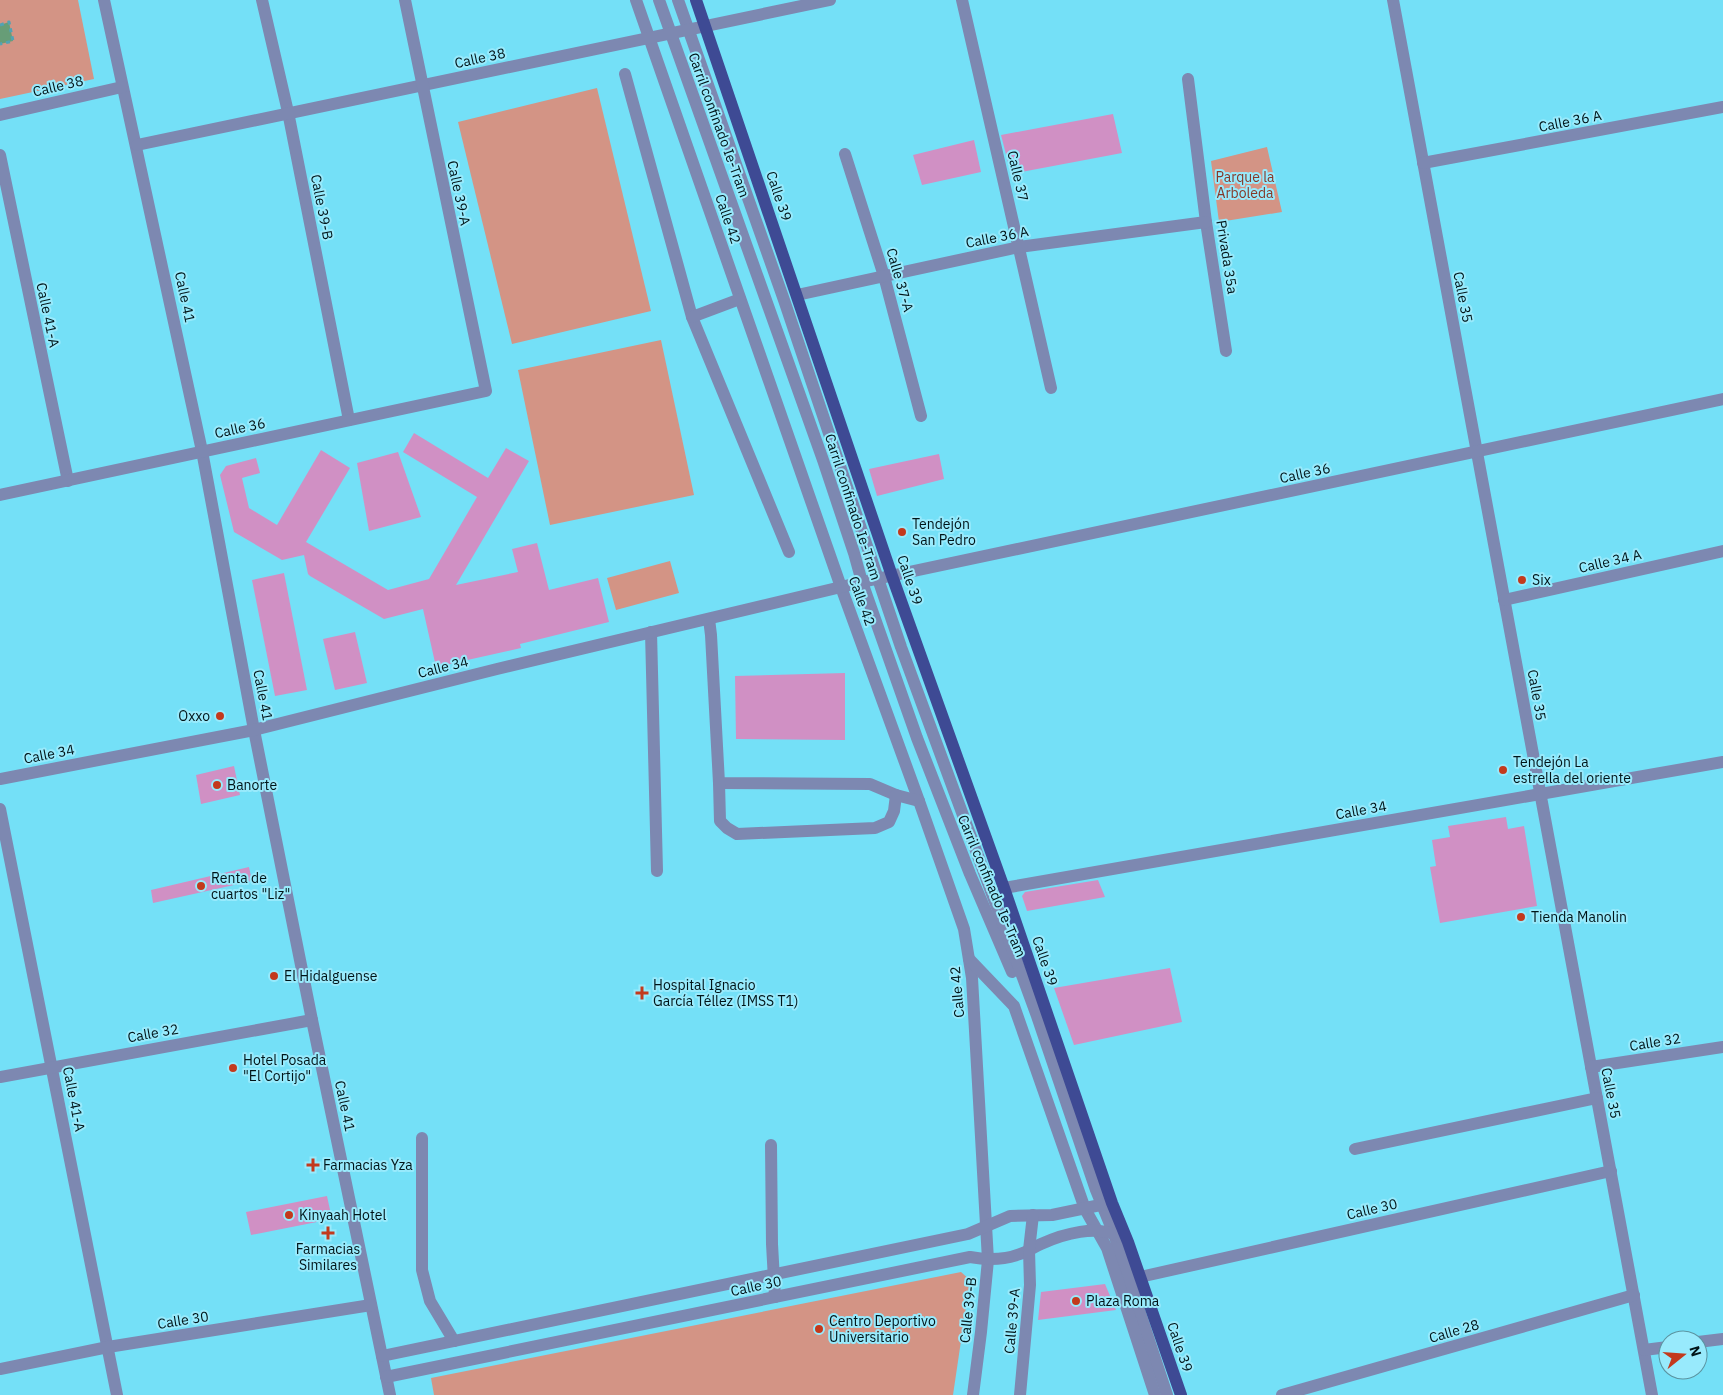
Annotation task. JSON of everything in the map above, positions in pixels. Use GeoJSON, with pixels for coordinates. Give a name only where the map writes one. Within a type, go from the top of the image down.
{"type":"FeatureCollection","features":[{"type":"Feature","properties":{"kind":"main road","name":"Calle 39"},"geometry":{"type":"LineString","coordinates":[[696,0],[892,576],[1004,888],[1100,1167],[1107,1204],[1128,1242],[1182,1395]]}},
{"type":"Feature","properties":{"kind":"street","name":"Calle 41"},"geometry":{"type":"LineString","coordinates":[[104,0],[202,451],[254,730],[370,1305],[390,1395]]}},
{"type":"Feature","properties":{"kind":"street","name":"Calle 39-B"},"geometry":{"type":"LineString","coordinates":[[262,0],[288,112],[349,420]]}},
{"type":"Feature","properties":{"kind":"street","name":"Calle 39-A"},"geometry":{"type":"LineString","coordinates":[[404,0],[486,391]]}},
{"type":"Feature","properties":{"kind":"street","name":"Calle 42"},"geometry":{"type":"LineString","coordinates":[[636,0],[841,588],[964,929],[972,978],[986,1227]]}},
{"type":"Feature","properties":{"kind":"street","name":"Carril confinado Ie-Tram"},"geometry":{"type":"LineString","coordinates":[[659,0],[826,470],[862,582],[916,738],[970,874],[1021,994],[1036,1016]]}},
{"type":"Feature","properties":{"kind":"street","name":"Carril confinado Ie-Tram"},"geometry":{"type":"LineString","coordinates":[[678,0],[784,300],[878,579],[940,755],[1036,1016],[1096,1190],[1107,1204],[1114,1234],[1167,1395]]}},
{"type":"Feature","properties":{"kind":"street","name":"Calle 38"},"geometry":{"type":"LineString","coordinates":[[137,145],[688,28],[830,0]]}},
{"type":"Feature","properties":{"kind":"street","name":"Calle 37"},"geometry":{"type":"LineString","coordinates":[[962,0],[1051,388]]}},
{"type":"Feature","properties":{"kind":"street","name":"Calle 35"},"geometry":{"type":"LineString","coordinates":[[1393,0],[1652,1395]]}},
{"type":"Feature","properties":{"kind":"street"},"geometry":{"type":"LineString","coordinates":[[625,74],[692,317],[789,552]]}},
{"type":"Feature","properties":{"kind":"street","name":"Privada 35a"},"geometry":{"type":"LineString","coordinates":[[1188,79],[1206,222],[1226,351]]}},
{"type":"Feature","properties":{"kind":"street","name":"Calle 38"},"geometry":{"type":"LineString","coordinates":[[0,115],[122,87]]}},
{"type":"Feature","properties":{"kind":"street","name":"Calle 36 A"},"geometry":{"type":"LineString","coordinates":[[1423,163],[1723,107]]}},
{"type":"Feature","properties":{"kind":"street","name":"Calle 37-A"},"geometry":{"type":"LineString","coordinates":[[845,154],[884,276],[921,416]]}},
{"type":"Feature","properties":{"kind":"street","name":"Calle 41-A"},"geometry":{"type":"LineString","coordinates":[[0,156],[68,481]]}},
{"type":"Feature","properties":{"kind":"street","name":"Calle 36 A"},"geometry":{"type":"LineString","coordinates":[[797,294],[1019,247],[1206,222]]}},
{"type":"Feature","properties":{"kind":"street"},"geometry":{"type":"LineString","coordinates":[[692,317],[740,299]]}},
{"type":"Feature","properties":{"kind":"street","name":"Calle 36"},"geometry":{"type":"LineString","coordinates":[[0,495],[486,391]]}},
{"type":"Feature","properties":{"kind":"street","name":"Calle 36"},"geometry":{"type":"LineString","coordinates":[[892,576],[1723,399]]}},
{"type":"Feature","properties":{"kind":"street","name":"Calle 34 A"},"geometry":{"type":"LineString","coordinates":[[1504,600],[1723,551]]}},
{"type":"Feature","properties":{"kind":"street","name":"Calle 34"},"geometry":{"type":"LineString","coordinates":[[0,779],[254,730],[651,632],[892,576]]}},
{"type":"Feature","properties":{"kind":"street"},"geometry":{"type":"LineString","coordinates":[[708,619],[711,635],[720,821],[726,828],[737,834],[875,828],[889,822],[894,811],[896,795]]}},
{"type":"Feature","properties":{"kind":"street"},"geometry":{"type":"LineString","coordinates":[[651,632],[656,871]]}},
{"type":"Feature","properties":{"kind":"street","name":"Calle 34"},"geometry":{"type":"LineString","coordinates":[[1004,888],[1723,762]]}},
{"type":"Feature","properties":{"kind":"street"},"geometry":{"type":"LineString","coordinates":[[719,783],[870,784],[896,795],[919,800]]}},
{"type":"Feature","properties":{"kind":"street","name":"Calle 41-A"},"geometry":{"type":"LineString","coordinates":[[0,809],[117,1395]]}},
{"type":"Feature","properties":{"kind":"street"},"geometry":{"type":"LineString","coordinates":[[969,959],[1014,1006],[1085,1209],[1107,1248],[1155,1395]]}},
{"type":"Feature","properties":{"kind":"street","name":"Calle 32"},"geometry":{"type":"LineString","coordinates":[[0,1077],[312,1020]]}},
{"type":"Feature","properties":{"kind":"street","name":"Calle 32"},"geometry":{"type":"LineString","coordinates":[[1591,1067],[1723,1047]]}},
{"type":"Feature","properties":{"kind":"street"},"geometry":{"type":"LineString","coordinates":[[1355,1149],[1597,1098]]}},
{"type":"Feature","properties":{"kind":"street"},"geometry":{"type":"LineString","coordinates":[[422,1138],[422,1270],[430,1302],[454,1341]]}},
{"type":"Feature","properties":{"kind":"street"},"geometry":{"type":"LineString","coordinates":[[771,1145],[775,1297]]}},
{"type":"Feature","properties":{"kind":"street","name":"Calle 39"},"geometry":{"type":"LineString","coordinates":[[1085,1209],[1096,1190],[1100,1167]]}},
{"type":"Feature","properties":{"kind":"street","name":"Calle 30"},"geometry":{"type":"LineString","coordinates":[[1140,1277],[1611,1171]]}},
{"type":"Feature","properties":{"kind":"street","name":"Calle 30"},"geometry":{"type":"LineString","coordinates":[[382,1356],[968,1234],[1010,1216],[1052,1215],[1107,1204]]}},
{"type":"Feature","properties":{"kind":"street","name":"Calle 39-A"},"geometry":{"type":"LineString","coordinates":[[1020,1395],[1030,1285],[1029,1250],[1033,1215]]}},
{"type":"Feature","properties":{"kind":"street","name":"Calle 39-B"},"geometry":{"type":"LineString","coordinates":[[973,1395],[988,1260],[986,1227]]}},
{"type":"Feature","properties":{"kind":"street","name":"Calle 30"},"geometry":{"type":"LineString","coordinates":[[386,1377],[970,1257],[988,1260],[1020,1254],[1060,1236],[1098,1230],[1114,1234],[1128,1242]]}},
{"type":"Feature","properties":{"kind":"street","name":"Calle 28"},"geometry":{"type":"LineString","coordinates":[[1282,1395],[1634,1295]]}},
{"type":"Feature","properties":{"kind":"street","name":"Calle 30"},"geometry":{"type":"LineString","coordinates":[[0,1369],[108,1347],[370,1305]]}},
{"type":"Feature","properties":{"kind":"street"},"geometry":{"type":"LineString","coordinates":[[1708,1341],[1723,1339]]}},
{"type":"Feature","properties":{"kind":"street"},"geometry":{"type":"LineString","coordinates":[[1644,1350],[1658,1348]]}},
{"type":"Feature","properties":{"kind":"path"},"geometry":{"type":"LineString","coordinates":[[0,25],[9,22],[13,41],[0,44]]}},
{"type":"Feature","properties":{"kind":"green space"},"geometry":{"type":"Polygon","coordinates":[[[0,0],[78,0],[94,79],[0,99],[0,0]]]}},
{"type":"Feature","properties":{"kind":"green space"},"geometry":{"type":"Polygon","coordinates":[[[597,88],[651,311],[512,344],[458,122],[597,88]]]}},
{"type":"Feature","properties":{"kind":"green space","name":"Parque la Arboleda"},"geometry":{"type":"Polygon","coordinates":[[[1267,147],[1282,212],[1219,222],[1211,161],[1267,147]]]}},
{"type":"Feature","properties":{"kind":"green space"},"geometry":{"type":"Polygon","coordinates":[[[661,340],[694,495],[550,525],[518,370],[661,340]]]}},
{"type":"Feature","properties":{"kind":"green space"},"geometry":{"type":"Polygon","coordinates":[[[670,561],[679,593],[616,610],[607,578],[670,561]]]}},
{"type":"Feature","properties":{"kind":"green space","name":"Centro Deportivo Universitario"},"geometry":{"type":"Polygon","coordinates":[[[961,1272],[970,1280],[953,1395],[434,1395],[431,1378],[961,1272]]]}},
{"type":"Feature","properties":{"kind":"shaded area"},"geometry":{"type":"Polygon","coordinates":[[[9,22],[13,41],[0,44],[0,25],[9,22]]]}},
{"type":"Feature","properties":{"kind":"building"},"geometry":{"type":"Polygon","coordinates":[[[1113,114],[1122,153],[1011,174],[1001,135],[1113,114]]]}},
{"type":"Feature","properties":{"kind":"building"},"geometry":{"type":"Polygon","coordinates":[[[974,140],[981,172],[922,185],[913,155],[974,140]]]}},
{"type":"Feature","properties":{"kind":"building"},"geometry":{"type":"Polygon","coordinates":[[[414,433],[488,478],[506,448],[529,461],[456,585],[518,572],[512,549],[537,543],[549,590],[598,578],[609,622],[520,644],[521,648],[436,667],[423,609],[384,619],[310,576],[304,555],[282,560],[234,532],[220,475],[226,466],[256,458],[260,473],[242,478],[249,508],[277,525],[321,450],[350,468],[306,542],[388,590],[429,579],[477,497],[403,452],[414,433]]]}},
{"type":"Feature","properties":{"kind":"building"},"geometry":{"type":"Polygon","coordinates":[[[398,452],[421,517],[369,531],[357,463],[398,452]]]}},
{"type":"Feature","properties":{"kind":"building"},"geometry":{"type":"Polygon","coordinates":[[[939,454],[944,479],[877,496],[869,469],[939,454]]]}},
{"type":"Feature","properties":{"kind":"building"},"geometry":{"type":"Polygon","coordinates":[[[284,573],[307,690],[275,696],[252,580],[284,573]]]}},
{"type":"Feature","properties":{"kind":"building"},"geometry":{"type":"Polygon","coordinates":[[[355,632],[367,683],[335,690],[323,639],[355,632]]]}},
{"type":"Feature","properties":{"kind":"building"},"geometry":{"type":"Polygon","coordinates":[[[845,673],[845,740],[736,739],[735,676],[845,673]]]}},
{"type":"Feature","properties":{"kind":"building","name":"Banorte"},"geometry":{"type":"Polygon","coordinates":[[[234,766],[240,795],[201,804],[196,775],[234,766]]]}},
{"type":"Feature","properties":{"kind":"building"},"geometry":{"type":"Polygon","coordinates":[[[1506,817],[1508,829],[1524,826],[1537,906],[1440,923],[1430,867],[1436,866],[1432,840],[1450,837],[1448,826],[1506,817]]]}},
{"type":"Feature","properties":{"kind":"building","name":"Renta de cuartos \"Liz\""},"geometry":{"type":"Polygon","coordinates":[[[249,867],[252,881],[153,903],[151,890],[249,867]]]}},
{"type":"Feature","properties":{"kind":"building"},"geometry":{"type":"Polygon","coordinates":[[[1098,880],[1105,897],[1027,911],[1022,896],[1025,892],[1098,880]]]}},
{"type":"Feature","properties":{"kind":"building"},"geometry":{"type":"Polygon","coordinates":[[[1170,968],[1182,1022],[1074,1045],[1054,988],[1170,968]]]}},
{"type":"Feature","properties":{"kind":"building","name":"Kinyaah Hotel"},"geometry":{"type":"Polygon","coordinates":[[[327,1196],[332,1219],[251,1235],[246,1212],[327,1196]]]}},
{"type":"Feature","properties":{"kind":"building","name":"Plaza Roma"},"geometry":{"type":"Polygon","coordinates":[[[1105,1284],[1116,1310],[1038,1320],[1041,1292],[1105,1284]]]}},
{"type":"Feature","properties":{"kind":"place","name":"Tendejón San Pedro"},"geometry":{"type":"Point","coordinates":[902,532]}},
{"type":"Feature","properties":{"kind":"place","name":"Six"},"geometry":{"type":"Point","coordinates":[1522,580]}},
{"type":"Feature","properties":{"kind":"place","name":"Oxxo"},"geometry":{"type":"Point","coordinates":[220,716]}},
{"type":"Feature","properties":{"kind":"place","name":"Tendejón La estrella del oriente"},"geometry":{"type":"Point","coordinates":[1503,770]}},
{"type":"Feature","properties":{"kind":"place","name":"Banorte"},"geometry":{"type":"Point","coordinates":[217,785]}},
{"type":"Feature","properties":{"kind":"place","name":"Renta de cuartos \"Liz\""},"geometry":{"type":"Point","coordinates":[201,886]}},
{"type":"Feature","properties":{"kind":"place","name":"Tienda Manolin"},"geometry":{"type":"Point","coordinates":[1521,917]}},
{"type":"Feature","properties":{"kind":"place","name":"El Hidalguense"},"geometry":{"type":"Point","coordinates":[274,976]}},
{"type":"Feature","properties":{"kind":"place","name":"Hospital Ignacio García Téllez (IMSS T1)"},"geometry":{"type":"Point","coordinates":[642,993]}},
{"type":"Feature","properties":{"kind":"place","name":"Hotel Posada \"El Cortijo\""},"geometry":{"type":"Point","coordinates":[233,1068]}},
{"type":"Feature","properties":{"kind":"place","name":"Farmacias Yza"},"geometry":{"type":"Point","coordinates":[313,1165]}},
{"type":"Feature","properties":{"kind":"place","name":"Kinyaah Hotel"},"geometry":{"type":"Point","coordinates":[289,1215]}},
{"type":"Feature","properties":{"kind":"place","name":"Farmacias Similares"},"geometry":{"type":"Point","coordinates":[328,1233]}},
{"type":"Feature","properties":{"kind":"place","name":"Plaza Roma"},"geometry":{"type":"Point","coordinates":[1076,1301]}},
{"type":"Feature","properties":{"kind":"place","name":"Centro Deportivo Universitario"},"geometry":{"type":"Point","coordinates":[819,1329]}}]}
